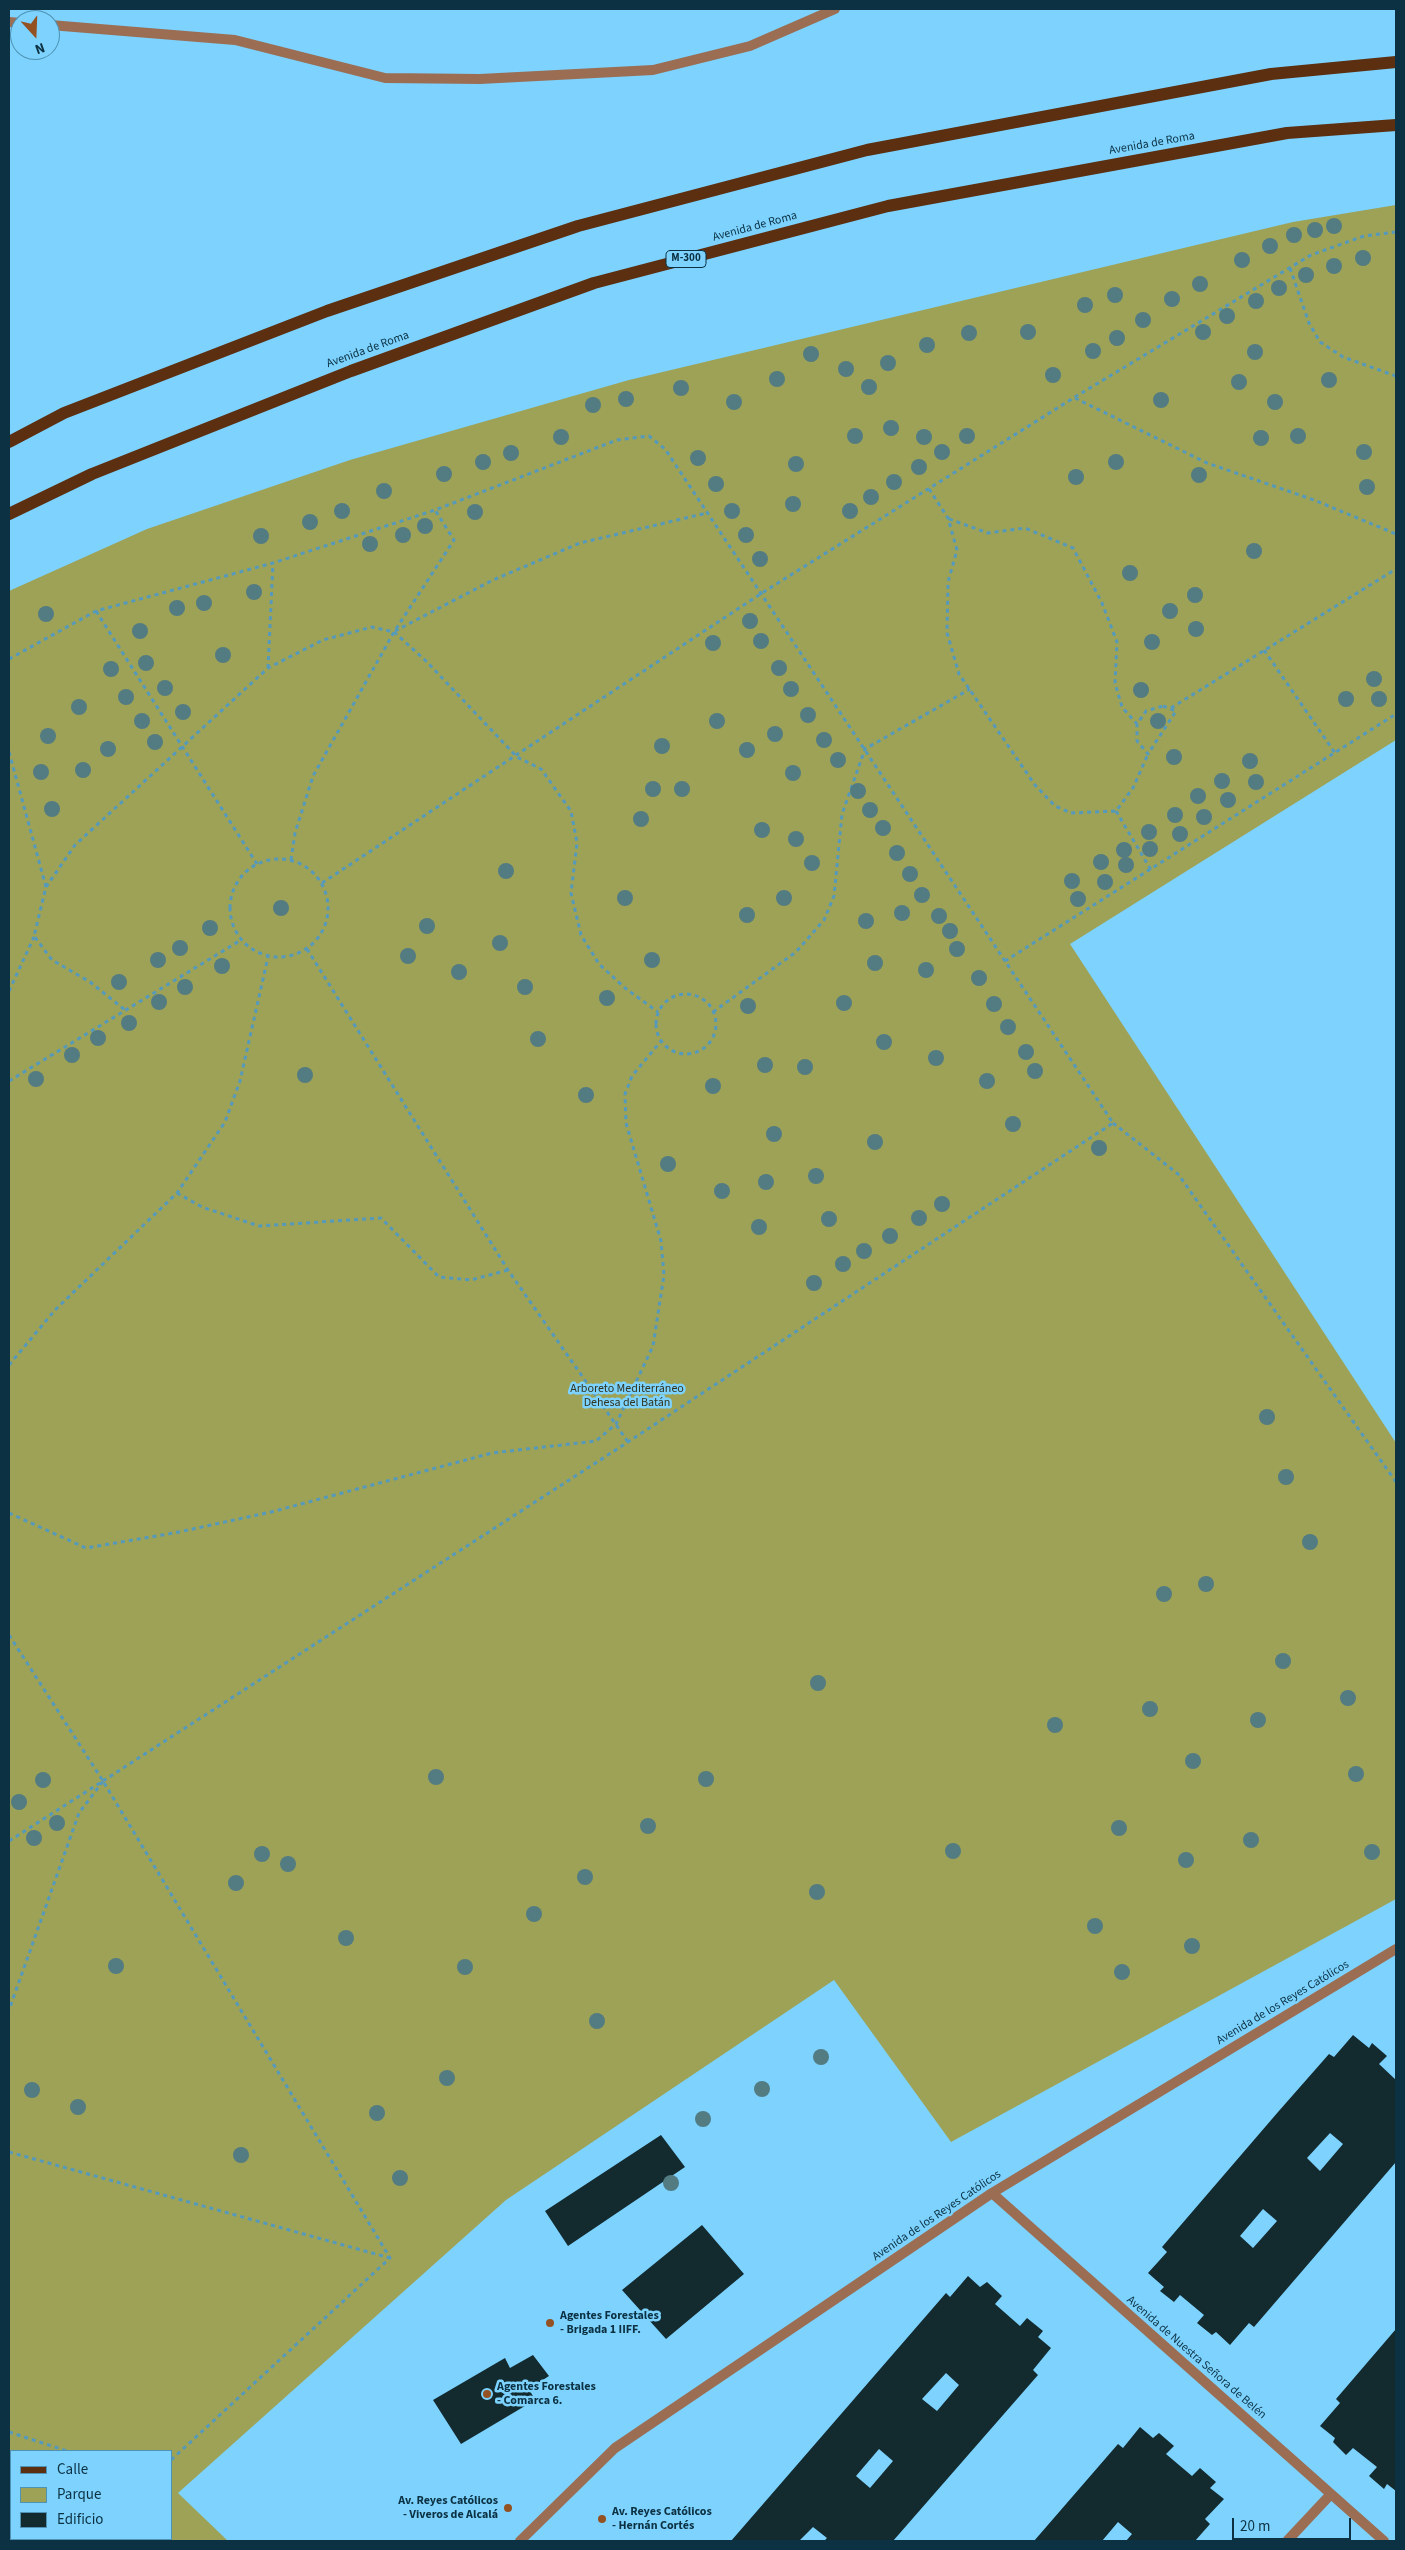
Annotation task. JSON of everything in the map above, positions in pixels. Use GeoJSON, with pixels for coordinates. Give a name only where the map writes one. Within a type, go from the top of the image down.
{"type":"FeatureCollection","features":[{"type":"Feature","properties":{"kind":"main road"},"geometry":{"type":"LineString","coordinates":[[9,442],[64,413],[326,312],[578,226],[867,150],[1271,74],[1396,62]]}},
{"type":"Feature","properties":{"kind":"main road","name":"Avenida de Roma"},"geometry":{"type":"LineString","coordinates":[[9,514],[92,474],[342,374],[594,283],[888,206],[1287,133],[1396,125]]}},
{"type":"Feature","properties":{"kind":"street"},"geometry":{"type":"LineString","coordinates":[[60,26],[235,40],[385,78],[480,79],[653,70],[750,46],[835,9]]}},
{"type":"Feature","properties":{"kind":"street","name":"Avenida de los Reyes Católicos"},"geometry":{"type":"LineString","coordinates":[[520,2541],[615,2448],[992,2193],[1396,1949]]}},
{"type":"Feature","properties":{"kind":"street","name":"Avenida de Nuestra Señora de Belén"},"geometry":{"type":"LineString","coordinates":[[992,2193],[1384,2541]]}},
{"type":"Feature","properties":{"kind":"street"},"geometry":{"type":"LineString","coordinates":[[1287,2541],[1331,2494]]}},
{"type":"Feature","properties":{"kind":"path"},"geometry":{"type":"LineString","coordinates":[[322,883],[517,757],[762,593],[1075,397],[1311,255],[1364,236],[1396,232]]}},
{"type":"Feature","properties":{"kind":"path"},"geometry":{"type":"LineString","coordinates":[[1290,268],[1309,323],[1320,342],[1343,357],[1396,376]]}},
{"type":"Feature","properties":{"kind":"path"},"geometry":{"type":"LineString","coordinates":[[1075,397],[1207,463],[1314,500],[1396,534]]}},
{"type":"Feature","properties":{"kind":"path"},"geometry":{"type":"LineString","coordinates":[[9,659],[96,611],[273,563],[435,510],[617,440],[649,436],[665,449],[1113,1123],[1178,1174],[1396,1482]]}},
{"type":"Feature","properties":{"kind":"path"},"geometry":{"type":"LineString","coordinates":[[928,489],[948,518],[957,550],[948,582],[947,633],[960,674],[1035,785],[1055,806],[1071,814],[1116,811],[1133,788],[1148,754],[1176,711],[1171,708],[1154,707],[1146,711],[1137,724],[1137,741],[1148,754]]}},
{"type":"Feature","properties":{"kind":"path"},"geometry":{"type":"LineString","coordinates":[[291,860],[295,833],[313,776],[394,632],[454,540],[435,510]]}},
{"type":"Feature","properties":{"kind":"path"},"geometry":{"type":"LineString","coordinates":[[394,632],[493,580],[580,543],[708,513]]}},
{"type":"Feature","properties":{"kind":"path"},"geometry":{"type":"LineString","coordinates":[[948,518],[988,533],[1025,528],[1073,548],[1102,603],[1111,626],[1116,642],[1115,683],[1122,706],[1137,724]]}},
{"type":"Feature","properties":{"kind":"path"},"geometry":{"type":"LineString","coordinates":[[268,668],[273,563]]}},
{"type":"Feature","properties":{"kind":"path"},"geometry":{"type":"LineString","coordinates":[[1171,708],[1396,569]]}},
{"type":"Feature","properties":{"kind":"path"},"geometry":{"type":"LineString","coordinates":[[96,611],[257,864]]}},
{"type":"Feature","properties":{"kind":"path"},"geometry":{"type":"LineString","coordinates":[[9,991],[34,936],[46,887],[74,845],[268,668],[323,640],[372,627],[394,632],[426,661],[517,757],[541,768],[570,811],[577,843],[571,893],[581,935],[600,964],[625,988],[658,1012]]}},
{"type":"Feature","properties":{"kind":"path"},"geometry":{"type":"LineString","coordinates":[[1264,650],[1335,753]]}},
{"type":"Feature","properties":{"kind":"path"},"geometry":{"type":"LineString","coordinates":[[713,1012],[796,952],[824,920],[834,896],[842,814],[865,750],[970,689]]}},
{"type":"Feature","properties":{"kind":"path"},"geometry":{"type":"LineString","coordinates":[[1005,961],[1396,714]]}},
{"type":"Feature","properties":{"kind":"path"},"geometry":{"type":"LineString","coordinates":[[9,752],[46,887]]}},
{"type":"Feature","properties":{"kind":"path"},"geometry":{"type":"LineString","coordinates":[[1116,811],[1151,870]]}},
{"type":"Feature","properties":{"kind":"path"},"geometry":{"type":"LineString","coordinates":[[280,859],[291,860],[304,865],[322,883],[328,897],[329,912],[326,926],[318,939],[307,949],[295,956],[268,957],[253,950],[241,940],[231,920],[231,898],[236,884],[245,872],[257,864],[280,859]]}},
{"type":"Feature","properties":{"kind":"path"},"geometry":{"type":"LineString","coordinates":[[34,936],[52,960],[90,982],[125,1010]]}},
{"type":"Feature","properties":{"kind":"path"},"geometry":{"type":"LineString","coordinates":[[9,1081],[241,940]]}},
{"type":"Feature","properties":{"kind":"path"},"geometry":{"type":"LineString","coordinates":[[307,949],[508,1270],[628,1442]]}},
{"type":"Feature","properties":{"kind":"path"},"geometry":{"type":"LineString","coordinates":[[9,1365],[55,1310],[177,1193],[225,1122],[240,1081],[268,957]]}},
{"type":"Feature","properties":{"kind":"path"},"geometry":{"type":"LineString","coordinates":[[681,995],[700,998],[713,1012],[716,1022],[711,1040],[696,1052],[677,1052],[668,1049],[661,1041],[657,1032],[658,1012],[671,998],[681,995]]}},
{"type":"Feature","properties":{"kind":"path"},"geometry":{"type":"LineString","coordinates":[[9,1513],[86,1548],[174,1533],[271,1512],[492,1453],[596,1441],[616,1424],[652,1346],[664,1275],[662,1241],[626,1123],[625,1094],[632,1076],[661,1041]]}},
{"type":"Feature","properties":{"kind":"path"},"geometry":{"type":"LineString","coordinates":[[9,1841],[628,1442],[1113,1123]]}},
{"type":"Feature","properties":{"kind":"path"},"geometry":{"type":"LineString","coordinates":[[177,1193],[202,1207],[259,1226],[381,1218],[439,1277],[471,1280],[508,1270]]}},
{"type":"Feature","properties":{"kind":"path"},"geometry":{"type":"LineString","coordinates":[[9,1635],[103,1781],[390,2258]]}},
{"type":"Feature","properties":{"kind":"path"},"geometry":{"type":"LineString","coordinates":[[9,2010],[79,1813],[103,1781]]}},
{"type":"Feature","properties":{"kind":"path"},"geometry":{"type":"LineString","coordinates":[[9,2152],[390,2258]]}},
{"type":"Feature","properties":{"kind":"path"},"geometry":{"type":"LineString","coordinates":[[172,2459],[390,2258]]}},
{"type":"Feature","properties":{"kind":"path"},"geometry":{"type":"LineString","coordinates":[[9,2432],[64,2450]]}},
{"type":"Feature","properties":{"kind":"green space","name":"Arboreto Mediterráneo Dehesa del Batán"},"geometry":{"type":"Polygon","coordinates":[[[1396,205],[1396,740],[1070,944],[1396,1443],[1396,1899],[951,2142],[834,1980],[506,2200],[178,2493],[228,2541],[9,2541],[9,591],[147,529],[350,460],[629,380],[1293,222],[1396,205]]]}},
{"type":"Feature","properties":{"kind":"building"},"geometry":{"type":"Polygon","coordinates":[[[1353,2035],[1369,2048],[1372,2043],[1387,2056],[1379,2064],[1396,2080],[1396,2162],[1254,2327],[1249,2323],[1230,2345],[1216,2332],[1212,2335],[1197,2323],[1204,2315],[1180,2295],[1174,2302],[1160,2291],[1164,2287],[1148,2273],[1167,2252],[1162,2247],[1278,2112],[1329,2054],[1334,2057],[1353,2035]],[[1330,2133],[1307,2158],[1320,2171],[1343,2144],[1330,2133]],[[1263,2209],[1240,2236],[1253,2248],[1277,2221],[1263,2209]]]}},
{"type":"Feature","properties":{"kind":"building"},"geometry":{"type":"Polygon","coordinates":[[[661,2135],[685,2167],[568,2246],[545,2211],[661,2135]]]}},
{"type":"Feature","properties":{"kind":"building"},"geometry":{"type":"Polygon","coordinates":[[[702,2225],[744,2274],[666,2339],[622,2290],[702,2225]]]}},
{"type":"Feature","properties":{"kind":"building"},"geometry":{"type":"Polygon","coordinates":[[[968,2276],[980,2287],[987,2282],[1002,2296],[995,2304],[1020,2326],[1027,2318],[1043,2331],[1038,2337],[1051,2348],[1033,2370],[1038,2375],[893,2541],[824,2541],[827,2538],[813,2527],[799,2541],[731,2541],[946,2293],[950,2297],[968,2276]],[[946,2373],[922,2399],[937,2411],[959,2385],[946,2373]],[[879,2449],[856,2476],[870,2488],[893,2461],[879,2449]]]}},
{"type":"Feature","properties":{"kind":"building"},"geometry":{"type":"Polygon","coordinates":[[[1396,2329],[1396,2491],[1387,2484],[1384,2489],[1369,2476],[1377,2467],[1353,2448],[1346,2455],[1333,2442],[1335,2438],[1320,2426],[1340,2403],[1336,2399],[1396,2329]]]}},
{"type":"Feature","properties":{"kind":"building","name":"Agentes Forestales - Comarca 6."},"geometry":{"type":"Polygon","coordinates":[[[533,2355],[549,2376],[529,2389],[535,2400],[461,2444],[433,2400],[505,2358],[510,2368],[533,2355]]]}},
{"type":"Feature","properties":{"kind":"building"},"geometry":{"type":"Polygon","coordinates":[[[1140,2427],[1153,2438],[1159,2433],[1174,2446],[1166,2454],[1192,2476],[1200,2468],[1216,2482],[1210,2488],[1224,2499],[1205,2519],[1210,2524],[1195,2541],[1126,2541],[1132,2534],[1118,2522],[1102,2541],[1034,2541],[1118,2444],[1123,2448],[1140,2427]]]}},
{"type":"Feature","properties":{"kind":"place","name":"Agentes Forestales - Brigada 1 IIFF."},"geometry":{"type":"Point","coordinates":[550,2323]}},
{"type":"Feature","properties":{"kind":"place","name":"Agentes Forestales - Comarca 6."},"geometry":{"type":"Point","coordinates":[487,2394]}},
{"type":"Feature","properties":{"kind":"place","name":"Av. Reyes Católicos - Viveros de Alcalá"},"geometry":{"type":"Point","coordinates":[508,2508]}},
{"type":"Feature","properties":{"kind":"place","name":"Av. Reyes Católicos - Hernán Cortés"},"geometry":{"type":"Point","coordinates":[602,2519]}}]}
